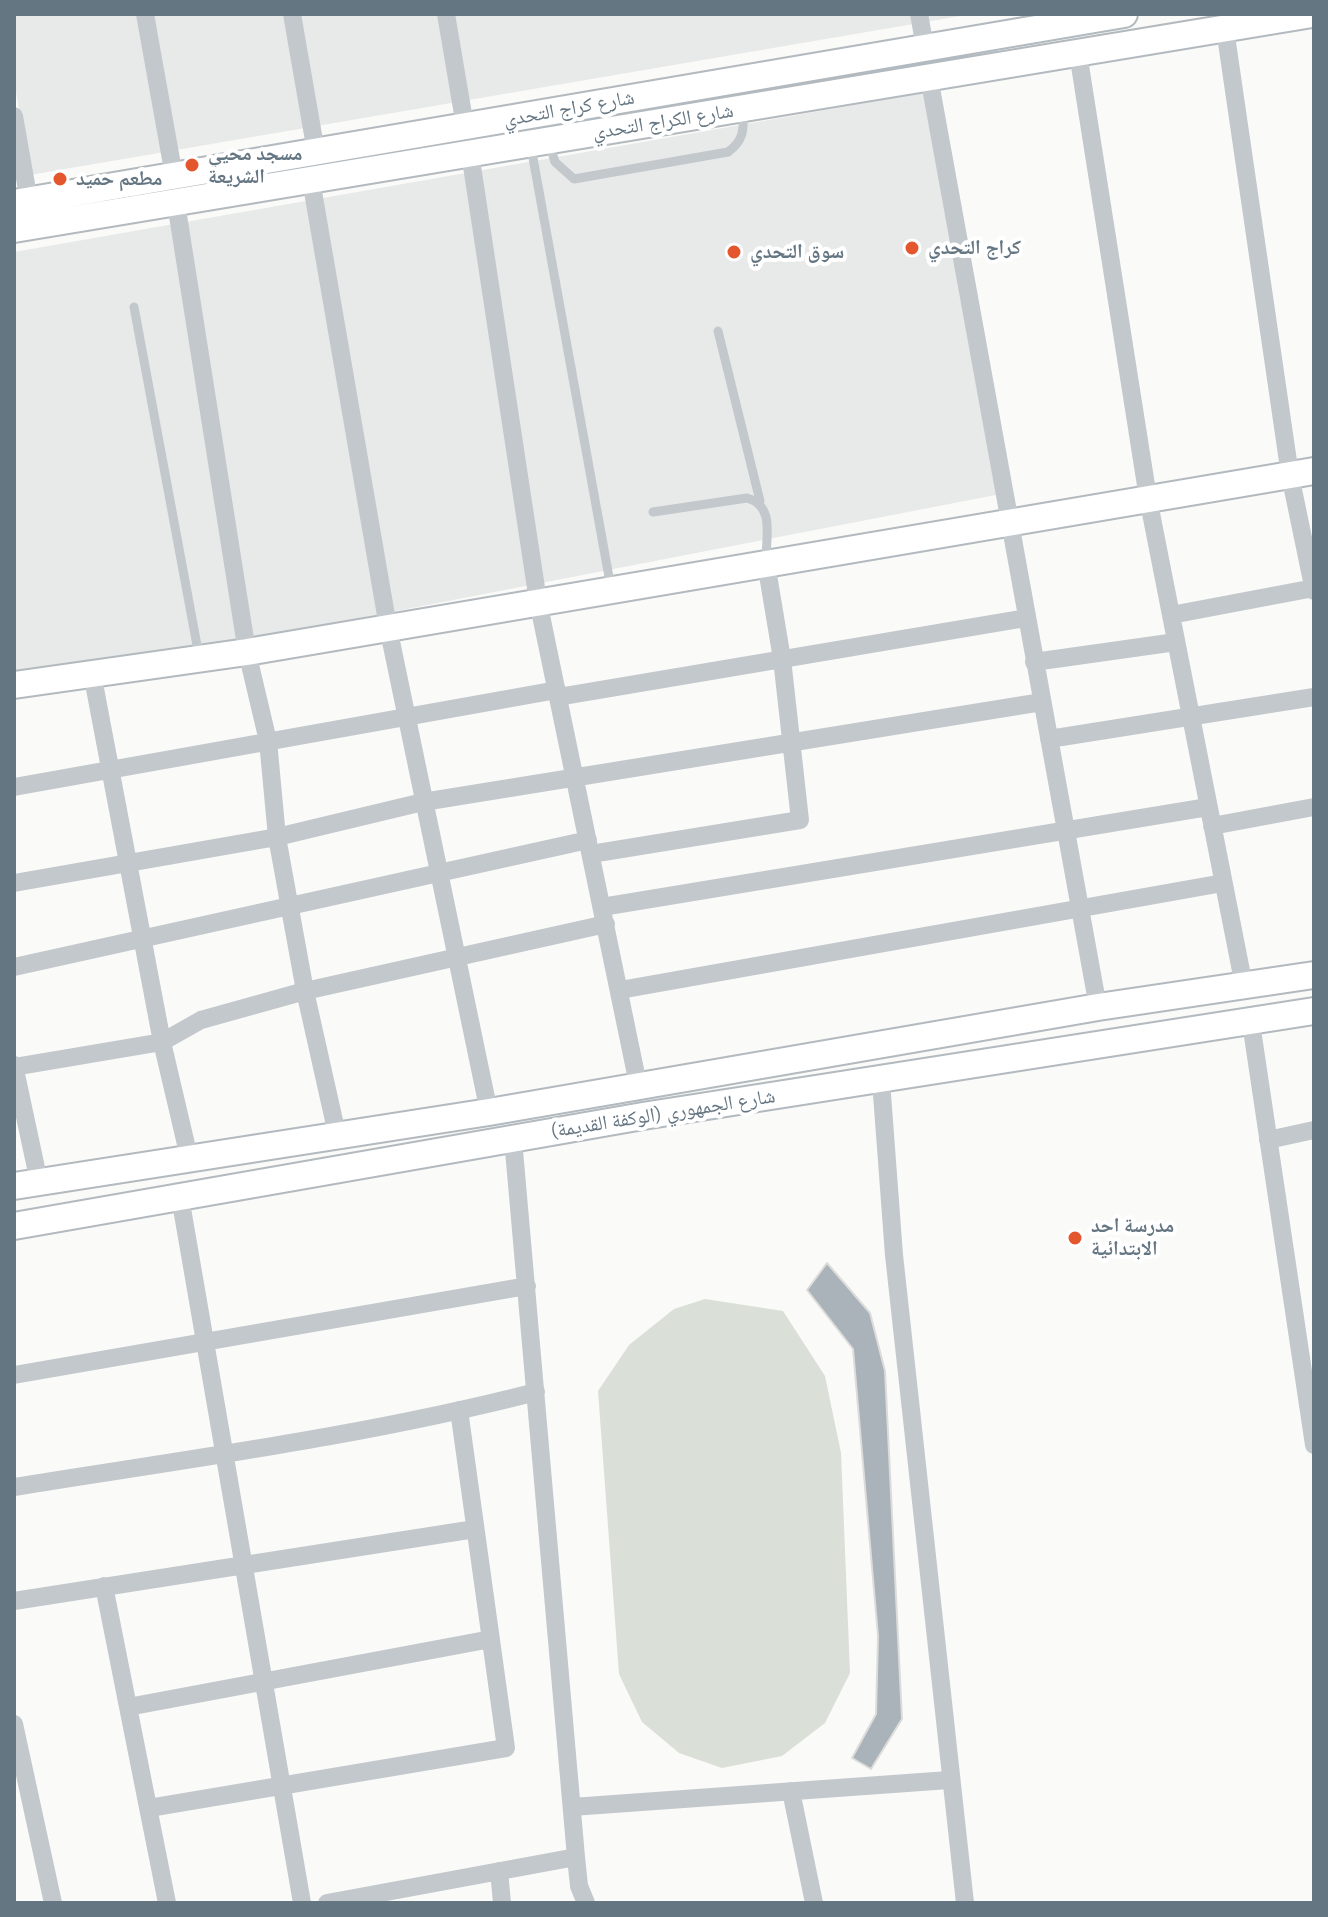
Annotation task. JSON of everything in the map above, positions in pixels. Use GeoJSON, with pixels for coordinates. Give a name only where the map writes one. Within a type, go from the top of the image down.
{"type":"FeatureCollection","features":[{"type":"Feature","properties":{"kind":"main road","name":"شارع كراج التحدي"},"geometry":{"type":"LineString","coordinates":[[21,202],[925,47],[1073,18],[1124,14]]}},
{"type":"Feature","properties":{"kind":"main road","name":"شارع الكراج التحدي"},"geometry":{"type":"LineString","coordinates":[[14,229],[1312,14]]}},
{"type":"Feature","properties":{"kind":"main road"},"geometry":{"type":"LineString","coordinates":[[14,685],[199,656],[247,652],[1302,473]]}},
{"type":"Feature","properties":{"kind":"main road","name":"شارع الجمهوري (الوكفة القديمة)"},"geometry":{"type":"LineString","coordinates":[[27,1184],[489,1112],[1098,1007],[1314,975]]}},
{"type":"Feature","properties":{"kind":"main road"},"geometry":{"type":"LineString","coordinates":[[1182,996],[1189,1033]]}},
{"type":"Feature","properties":{"kind":"main road","name":"شارع الجمهوري (الوكفة القديمة)"},"geometry":{"type":"LineString","coordinates":[[14,1226],[513,1139],[1314,1011]]}},
{"type":"Feature","properties":{"kind":"main road"},"geometry":{"type":"LineString","coordinates":[[908,1039],[914,1076]]}},
{"type":"Feature","properties":{"kind":"street"},"geometry":{"type":"LineString","coordinates":[[145,14],[174,176]]}},
{"type":"Feature","properties":{"kind":"street"},"geometry":{"type":"LineString","coordinates":[[292,14],[316,152]]}},
{"type":"Feature","properties":{"kind":"street"},"geometry":{"type":"LineString","coordinates":[[446,14],[465,126]]}},
{"type":"Feature","properties":{"kind":"street"},"geometry":{"type":"LineString","coordinates":[[919,14],[925,47]]}},
{"type":"Feature","properties":{"kind":"street"},"geometry":{"type":"LineString","coordinates":[[1171,615],[1314,589],[1302,473],[1225,29]]}},
{"type":"Feature","properties":{"kind":"street"},"geometry":{"type":"LineString","coordinates":[[1078,53],[1148,498],[1244,986]]}},
{"type":"Feature","properties":{"kind":"street"},"geometry":{"type":"LineString","coordinates":[[929,77],[1098,1007]]}},
{"type":"Feature","properties":{"kind":"street"},"geometry":{"type":"LineString","coordinates":[[14,116],[21,202]]}},
{"type":"Feature","properties":{"kind":"street"},"geometry":{"type":"LineString","coordinates":[[470,153],[538,601],[638,1084]]}},
{"type":"Feature","properties":{"kind":"street"},"geometry":{"type":"LineString","coordinates":[[311,180],[388,627],[489,1112]]}},
{"type":"Feature","properties":{"kind":"street"},"geometry":{"type":"LineString","coordinates":[[176,203],[247,652],[268,741],[277,837],[305,991],[337,1134]]}},
{"type":"Feature","properties":{"kind":"street"},"geometry":{"type":"LineString","coordinates":[[14,967],[438,873],[590,847],[800,820],[782,659],[766,563]]}},
{"type":"Feature","properties":{"kind":"street"},"geometry":{"type":"LineString","coordinates":[[14,787],[406,716],[782,659],[1026,618]]}},
{"type":"Feature","properties":{"kind":"street"},"geometry":{"type":"LineString","coordinates":[[1034,662],[1176,642]]}},
{"type":"Feature","properties":{"kind":"street"},"geometry":{"type":"LineString","coordinates":[[92,673],[145,936],[162,1042],[189,1157]]}},
{"type":"Feature","properties":{"kind":"street"},"geometry":{"type":"LineString","coordinates":[[1049,739],[1314,697]]}},
{"type":"Feature","properties":{"kind":"street"},"geometry":{"type":"LineString","coordinates":[[14,883],[277,837],[423,802],[1042,702]]}},
{"type":"Feature","properties":{"kind":"street"},"geometry":{"type":"LineString","coordinates":[[27,1184],[14,1066],[162,1042],[201,1020],[604,915],[1065,829],[1314,807]]}},
{"type":"Feature","properties":{"kind":"street"},"geometry":{"type":"LineString","coordinates":[[620,990],[1223,883]]}},
{"type":"Feature","properties":{"kind":"street"},"geometry":{"type":"LineString","coordinates":[[1251,1023],[1314,1445]]}},
{"type":"Feature","properties":{"kind":"street"},"geometry":{"type":"LineString","coordinates":[[881,1081],[894,1255],[949,1780],[965,1903]]}},
{"type":"Feature","properties":{"kind":"street"},"geometry":{"type":"LineString","coordinates":[[1268,1140],[1314,1130]]}},
{"type":"Feature","properties":{"kind":"street"},"geometry":{"type":"LineString","coordinates":[[513,1139],[576,1857],[579,1886],[586,1903]]}},
{"type":"Feature","properties":{"kind":"street"},"geometry":{"type":"LineString","coordinates":[[180,1197],[302,1903]]}},
{"type":"Feature","properties":{"kind":"street"},"geometry":{"type":"LineString","coordinates":[[14,1375],[527,1286]]}},
{"type":"Feature","properties":{"kind":"street"},"geometry":{"type":"LineString","coordinates":[[14,1487],[224,1453],[459,1410],[536,1392]]}},
{"type":"Feature","properties":{"kind":"street"},"geometry":{"type":"LineString","coordinates":[[149,1808],[506,1748],[459,1410]]}},
{"type":"Feature","properties":{"kind":"street"},"geometry":{"type":"LineString","coordinates":[[14,1601],[475,1529]]}},
{"type":"Feature","properties":{"kind":"street"},"geometry":{"type":"LineString","coordinates":[[104,1586],[167,1903]]}},
{"type":"Feature","properties":{"kind":"street"},"geometry":{"type":"LineString","coordinates":[[128,1707],[491,1639]]}},
{"type":"Feature","properties":{"kind":"street"},"geometry":{"type":"LineString","coordinates":[[14,1724],[53,1903]]}},
{"type":"Feature","properties":{"kind":"street"},"geometry":{"type":"LineString","coordinates":[[572,1807],[949,1780]]}},
{"type":"Feature","properties":{"kind":"street"},"geometry":{"type":"LineString","coordinates":[[791,1791],[814,1903]]}},
{"type":"Feature","properties":{"kind":"street"},"geometry":{"type":"LineString","coordinates":[[327,1903],[576,1857]]}},
{"type":"Feature","properties":{"kind":"street"},"geometry":{"type":"LineString","coordinates":[[499,1871],[502,1903]]}},
{"type":"Feature","properties":{"kind":"lane"},"geometry":{"type":"LineString","coordinates":[[539,142],[574,179],[728,152],[739,144],[744,132],[743,109]]}},
{"type":"Feature","properties":{"kind":"lane"},"geometry":{"type":"LineString","coordinates":[[539,142],[611,588]]}},
{"type":"Feature","properties":{"kind":"lane"},"geometry":{"type":"LineString","coordinates":[[134,307],[199,656]]}},
{"type":"Feature","properties":{"kind":"lane"},"geometry":{"type":"LineString","coordinates":[[718,331],[760,501],[766,511],[766,563]]}},
{"type":"Feature","properties":{"kind":"lane"},"geometry":{"type":"LineString","coordinates":[[653,512],[747,498],[760,501]]}},
{"type":"Feature","properties":{"kind":"shaded area"},"geometry":{"type":"Polygon","coordinates":[[[14,14],[972,14],[30,175],[14,80],[14,14]]]}},
{"type":"Feature","properties":{"kind":"shaded area"},"geometry":{"type":"Polygon","coordinates":[[[923,93],[1001,494],[14,685],[14,252],[923,93]]]}},
{"type":"Feature","properties":{"kind":"shaded area"},"geometry":{"type":"Polygon","coordinates":[[[705,1299],[783,1311],[825,1376],[841,1453],[850,1673],[825,1723],[782,1756],[722,1768],[679,1753],[642,1722],[619,1674],[598,1391],[629,1345],[674,1309],[705,1299]]]}},
{"type":"Feature","properties":{"kind":"building"},"geometry":{"type":"Polygon","coordinates":[[[827,1263],[870,1313],[885,1371],[902,1719],[871,1769],[852,1758],[876,1714],[878,1636],[853,1349],[807,1290],[827,1263]]]}},
{"type":"Feature","properties":{"kind":"place","name":"مسجد محيي الشريعة"},"geometry":{"type":"Point","coordinates":[192,165]}},
{"type":"Feature","properties":{"kind":"place","name":"مطعم حميد"},"geometry":{"type":"Point","coordinates":[60,179]}},
{"type":"Feature","properties":{"kind":"place","name":"كراج التحدي"},"geometry":{"type":"Point","coordinates":[912,248]}},
{"type":"Feature","properties":{"kind":"place","name":"سوق التحدي"},"geometry":{"type":"Point","coordinates":[734,252]}},
{"type":"Feature","properties":{"kind":"place","name":"مدرسة احد الابتدائية"},"geometry":{"type":"Point","coordinates":[1075,1238]}}]}
